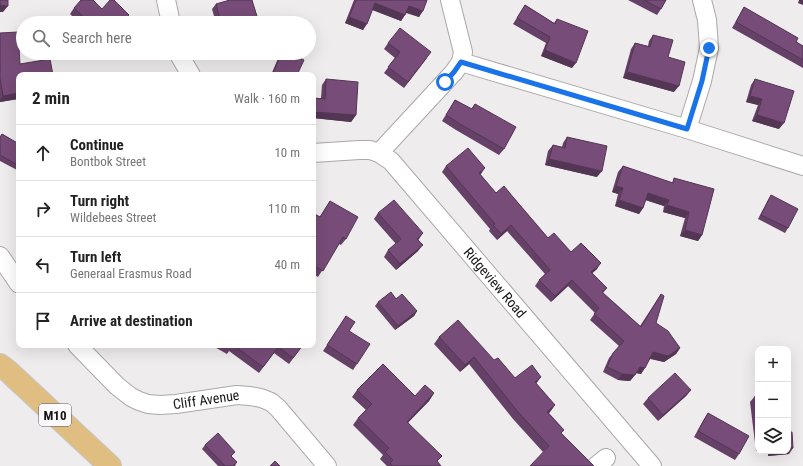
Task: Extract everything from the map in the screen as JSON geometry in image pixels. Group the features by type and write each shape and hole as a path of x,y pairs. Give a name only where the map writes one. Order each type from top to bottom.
{"main road":[{"name":"M10","path":"0,365 110,466"}],"street":[{"path":"166,0 169,16"},
{"path":"379,153 454,72 461,62 462,48 450,0"},
{"path":"687,129 702,81 709,48 707,20 702,0"},
{"path":"182,60 189,72"},
{"path":"461,62 687,129 803,166"},
{"name":"Ridgeview Road","path":"316,153 370,150 379,153 391,161 652,466"},
{"path":"0,256 16,280"},
{"name":"Cliff Avenue","path":"81,348 117,386 139,402 176,404 237,396 262,398 271,402 278,408 327,466"}],"building":[{"path":"0,0 8,0 8,6 0,5"},
{"path":"81,0 93,0 102,9 110,0 114,0 129,15 83,16 74,8"},
{"path":"230,0 252,0 257,16 219,16 216,4"},
{"path":"356,0 427,0 423,11 409,6 405,15 375,3 367,24 349,17"},
{"path":"644,0 666,0 661,9"},
{"path":"525,5 555,24 557,19 588,31 576,63 545,50 550,37 517,18"},
{"path":"744,7 798,38 796,42 803,46 803,60 736,22"},
{"path":"400,28 431,52 408,82 388,67 400,52 388,43"},
{"path":"16,32 16,60 20,60 20,64 50,60 52,72 16,72 16,94 3,96 0,78 0,33"},
{"path":"653,35 673,40 668,57 685,62 679,86 627,72 635,43 650,47"},
{"path":"279,60 304,60 298,72 273,72"},
{"path":"326,79 358,82 356,115 316,112 316,98 325,99"},
{"path":"755,79 794,91 784,123 757,115 762,99 750,96"},
{"path":"455,100 472,109 475,104 516,127 504,149 446,115"},
{"path":"2,134 16,142 16,164 0,155 0,137"},
{"path":"567,137 607,146 602,171 549,159 553,145 565,148"},
{"path":"468,148 485,168 479,173 496,193 504,186 548,238 554,233 571,252 581,243 601,263 591,272 607,288 602,292 641,327 661,294 664,296 656,323 668,331 680,348 668,356 653,352 645,368 640,367 635,375 622,374 607,367 613,353 624,341 594,314 599,308 572,280 555,296 539,280 550,270 511,225 501,234 493,225 495,224 446,166"},
{"path":"623,166 673,183 674,178 714,189 702,235 685,230 689,212 667,205 669,200 648,193 643,208 619,200 623,188 616,186"},
{"path":"771,195 798,209 788,228 761,215"},
{"path":"394,200 423,233 417,239 423,245 400,264 388,250 401,239 378,213"},
{"path":"330,201 358,217 346,239 343,237 323,271 316,267 316,215 320,217"},
{"path":"391,292 396,299 402,294 417,311 398,326 378,302"},
{"path":"346,316 355,322 349,331 370,344 357,364 327,345"},
{"path":"458,320 494,360 498,358 515,378 532,365 541,377 535,382 555,405 547,412 564,430 561,433 594,466 530,466 549,446 518,412 474,357 465,365 439,337"},
{"path":"237,348 277,348 263,367"},
{"path":"279,348 301,348 293,358"},
{"path":"383,364 415,396 425,385 434,393 407,422 442,456 437,461 441,466 392,466 390,463 393,460 385,452 389,448 358,418 372,404 357,390"},
{"path":"675,373 691,390 663,415 648,398"},
{"path":"708,413 749,436 739,454 698,431"},
{"path":"791,432 792,432 793,448 791,448"},
{"path":"218,433 235,452 231,456 237,462 233,466 225,466 205,445"},
{"path":"275,461 280,466 270,466"}],"route":[{"path":"445,82 461,62 687,129 702,81 709,48"}]}
